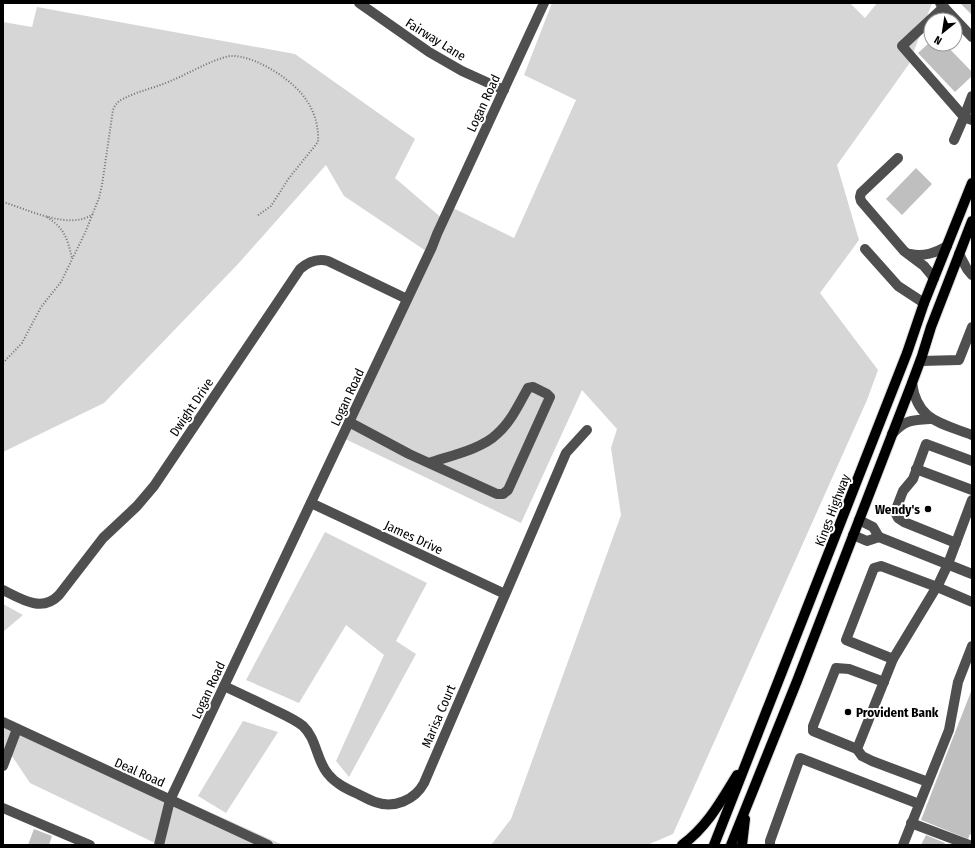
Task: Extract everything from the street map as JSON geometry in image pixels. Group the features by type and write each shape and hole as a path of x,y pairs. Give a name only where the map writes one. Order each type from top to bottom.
{"main road":[{"name":"Kings Highway","path":"714,845 972,183"},
{"path":"731,845 797,681 921,361 931,327 972,221"},
{"path":"682,845 699,831 713,815 753,748"},
{"path":"742,845 747,805"}],"street":[{"name":"Fairway Lane","path":"359,3 371,6 429,52 462,71 504,90"},
{"name":"Logan Road","path":"159,845 170,800 408,299 544,3"},
{"path":"968,119 902,46 942,5 971,33"},
{"path":"954,140 968,119 972,96"},
{"path":"898,158 861,193 861,201 904,250 924,266 934,278"},
{"path":"910,254 925,255 935,253 947,246"},
{"path":"865,249 898,286 924,303"},
{"path":"959,254 972,275"},
{"name":"Dwight Drive","path":"3,590 36,604 46,604 57,598 103,538 137,506 154,486 300,269 306,264 315,260 328,261 408,299"},
{"path":"921,361 959,360 972,327"},
{"path":"912,383 915,400 921,410 931,419 972,435"},
{"path":"349,422 429,463 497,494 503,494 508,490 550,397 533,387 528,388 509,420 497,434 484,444 429,463"},
{"path":"892,434 904,423 916,420 931,419"},
{"name":"Marisa Court","path":"224,686 288,717 304,727 312,739 321,764 327,774 341,786 376,803 385,804 402,802 415,795 424,783 566,453 587,430"},
{"path":"956,542 904,522 898,518 895,512 903,491 913,479 926,444 972,461"},
{"path":"916,469 972,490"},
{"path":"857,749 893,659 937,586 948,564 972,500"},
{"name":"James Drive","path":"311,503 505,594"},
{"path":"859,520 873,527 879,537 972,574"},
{"path":"853,535 867,541 879,537"},
{"path":"893,659 846,640 874,568 881,566 937,586 972,602"},
{"path":"903,845 949,730 958,682 972,646"},
{"path":"884,682 849,669 836,668 813,726 813,731 857,749 862,756 872,761 928,782"},
{"name":"Deal Road","path":"3,722 268,845"},
{"path":"3,766 17,729"},
{"path":"770,845 770,841 800,758 919,804"},
{"path":"3,808 70,841 90,845"},
{"path":"911,823 969,845"}],"path":[{"path":"3,363 22,343 41,307 62,282 94,213 102,185 113,110 115,105 121,100 130,95 163,84 208,63 229,56 242,57 257,61 284,79 301,93 313,112 317,125 318,142 290,178 271,206 256,216"},
{"path":"3,202 54,218 77,220 89,217 94,213"},
{"path":"44,216 60,227 68,241 72,259"}],"shaded area":[{"path":"552,3 850,3 865,18 877,3 932,3 929,12 923,12 923,27 909,64 837,165 859,240 820,293 878,370 867,400 673,834 647,845 491,845 511,819 621,515 611,448 617,429 582,390 521,523 341,437 429,253 344,196 326,165 238,264 104,403 3,452 3,22 32,27 37,7 295,54 415,139 395,178 444,220 451,207 514,238 576,100 524,75"},
{"path":"325,532 427,583 396,641 416,654 349,777 336,761 384,655 346,625 299,703 246,680"},
{"path":"3,604 23,615 3,632"},
{"path":"3,719 283,845 159,845 30,783 12,756 3,758"},
{"path":"243,721 278,732 226,813 198,796"}],"building":[{"path":"960,3 972,3 972,15"},
{"path":"923,48 923,52 953,52 972,72 972,76 955,92 918,53"},
{"path":"916,168 932,184 902,215 886,199"},
{"path":"972,689 972,835 970,834 968,839 921,820"},
{"path":"34,829 52,836 49,845 28,845"},
{"path":"926,835 945,843 944,845 921,845"}],"place":[{"name":"Wendy's","path":"928,509"},
{"name":"Provident Bank","path":"848,712"}]}
